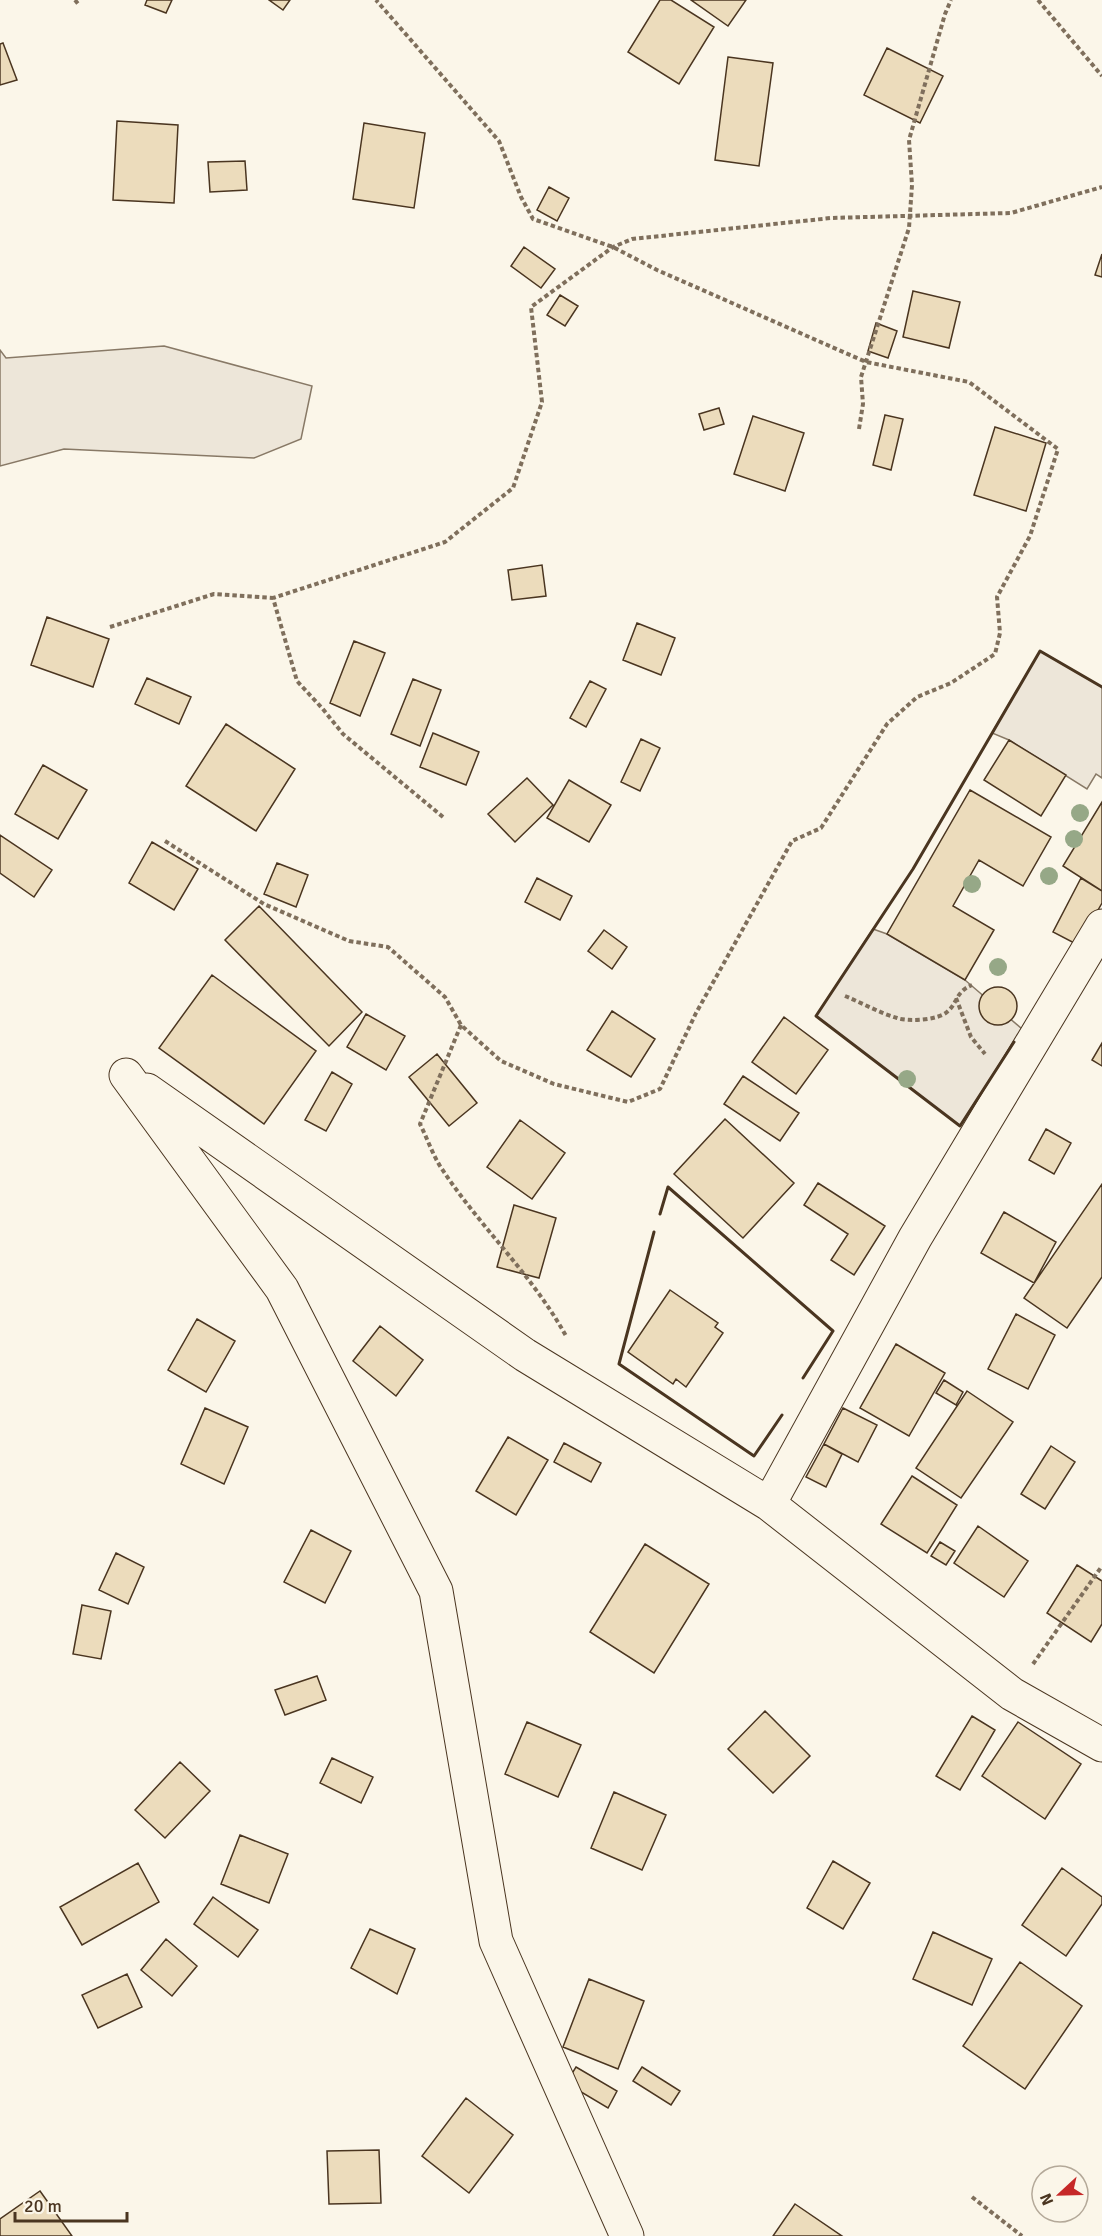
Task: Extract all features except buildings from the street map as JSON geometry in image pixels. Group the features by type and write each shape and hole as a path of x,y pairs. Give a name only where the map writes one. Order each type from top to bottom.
{"street":[{"path":"770,1504 915,1238 1102,926"},
{"path":"627,2236 496,1941 436,1592 282,1289 126,1075 525,1356 770,1504 1012,1694 1102,1745"}],"path":[{"path":"75,0 79,5"},
{"path":"165,841 264,904 349,941 388,947 445,997 461,1025 501,1061 554,1084 628,1102 660,1089 696,1013 792,841 821,828 887,724 917,697 951,683 994,654 1000,633 997,597 1030,536 1058,449 969,382 866,362 657,270 613,247 533,219 521,197 499,141 376,0"},
{"path":"859,429 863,404 861,377 906,239 910,216 912,185 909,140 951,0"},
{"path":"1038,0 1102,76"},
{"path":"110,627 214,594 273,598 445,542 513,488 542,402 531,306 613,247 632,239 831,218 1011,213 1102,187"},
{"path":"273,598 297,681 343,734 443,817"},
{"path":"845,996 899,1019 938,1018 950,1010 956,997 965,988 972,985"},
{"path":"956,997 971,1037 989,1059"},
{"path":"461,1025 420,1124 438,1164 481,1223 553,1312 568,1342"},
{"path":"1012,1694 1102,1566"},
{"path":"972,2197 1022,2236"}],"shaded area":[{"path":"164,346 312,386 301,439 254,458 64,449 0,466 0,350 6,358"},
{"path":"1040,651 1102,687 1102,778 1096,774 1087,789 1009,740 992,733"},
{"path":"873,929 887,934 965,980 1022,1029 960,1126 816,1016"}],"wall":[{"path":"1014,1042 960,1126 816,1016 913,869 1040,651 1102,687"},
{"path":"660,1214 668,1187 833,1331 803,1378"},
{"path":"654,1232 619,1364 754,1456 782,1415"}]}
